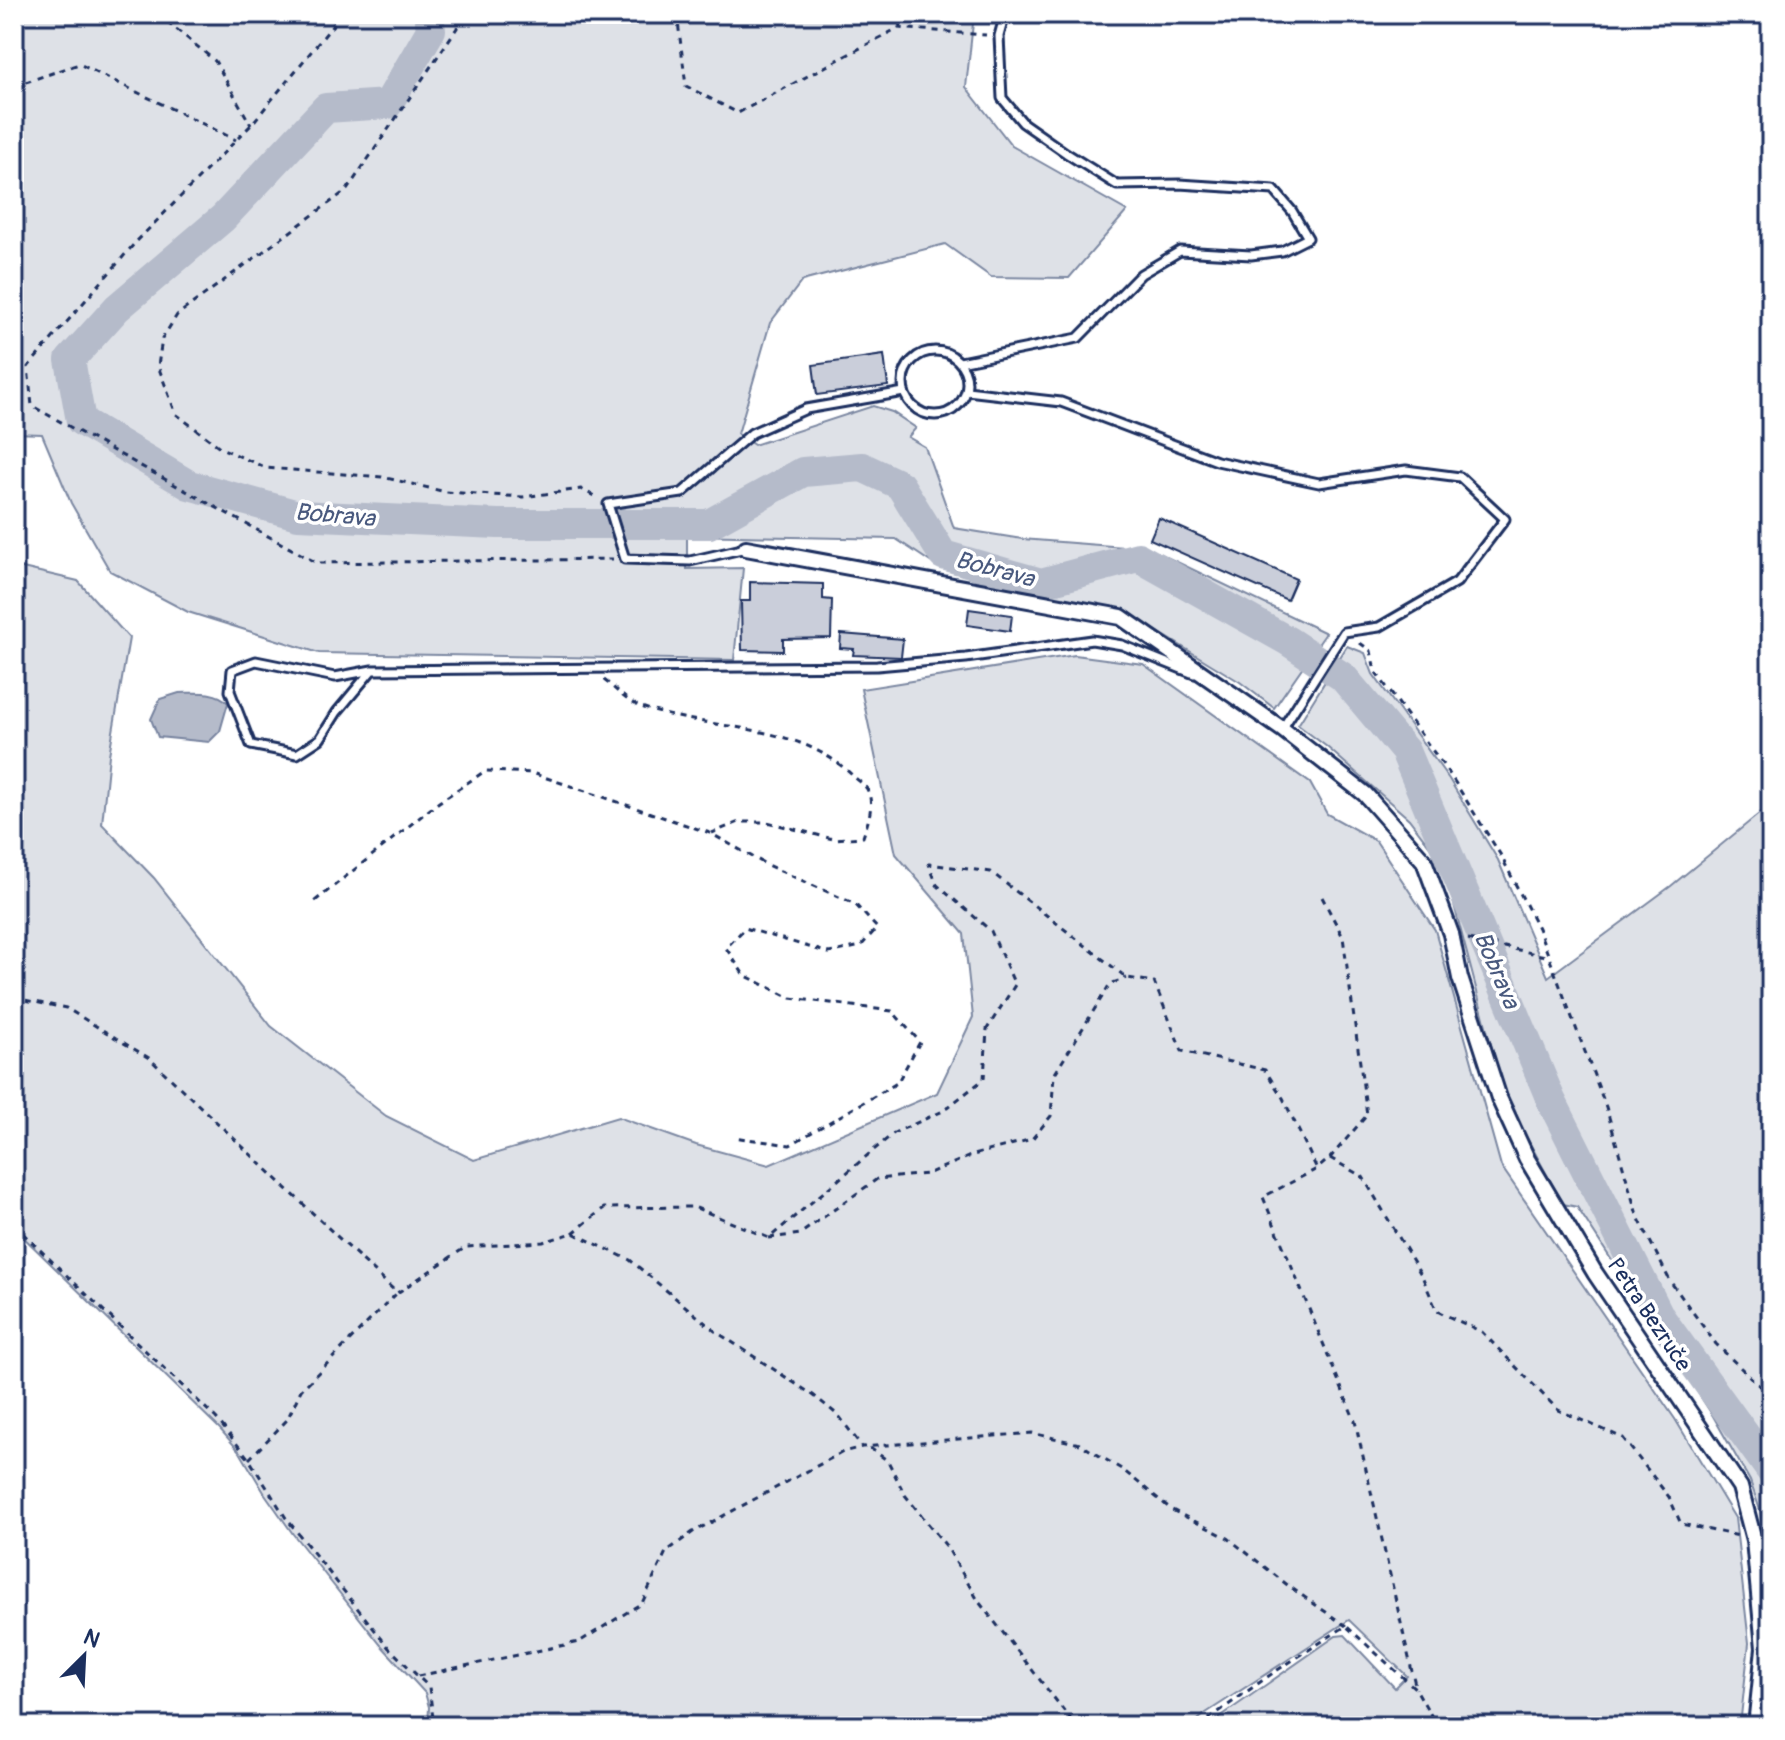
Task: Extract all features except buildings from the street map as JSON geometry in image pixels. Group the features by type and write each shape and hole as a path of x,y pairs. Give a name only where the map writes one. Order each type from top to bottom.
{"street":[{"name":"Petra Bezruče","path":"746,548 1121,617 1282,729 1365,794 1424,861 1451,934 1460,978 1499,1098 1527,1159 1595,1273 1740,1487 1754,1540 1764,1648 1756,1726"}],"lane":[{"path":"960,362 1078,338 1141,274 1180,251 1251,255 1282,251 1308,238 1292,211 1274,190 1179,184 1117,185 1023,123 1002,98 999,36 1005,14"},
{"path":"940,351 960,362 965,372 967,391 955,409 936,416 915,409 904,392 905,370 918,355 940,351"},
{"path":"967,391 1061,402 1217,461 1319,483 1406,470 1460,477 1505,519 1457,582 1379,627 1344,632 1282,729"},
{"path":"746,548 690,561 625,559 609,507 682,493 752,433 806,409 904,392"},
{"path":"372,670 337,712 320,739 297,754 251,745 230,691 232,670 256,661 335,677 372,670 877,666 966,658 1092,640 1122,645 1211,680"}],"path":[{"path":"158,14 215,61 251,125"},
{"path":"342,14 251,125 135,243 28,367 32,406 317,563 625,559"},
{"path":"459,14 457,28 347,190 177,315 162,339 158,366 176,414 221,448 266,468 382,477 446,492 523,497 581,489 609,507"},
{"path":"677,14 686,86 738,113 898,28 909,14"},
{"path":"898,28 999,36"},
{"path":"14,86 79,64 236,140"},
{"path":"1344,632 1371,651 1375,671 1451,776 1500,854 1550,957 1606,1107 1637,1215 1670,1281 1716,1344 1771,1397"},
{"path":"592,670 635,705 687,720 737,725 789,738 842,765 867,789 871,813 863,837 833,839 767,822 739,822 710,833"},
{"path":"315,901 439,802 485,771 532,773 710,833 767,865 855,904 877,928 861,946 829,953 745,928 726,948 744,975 791,998 892,1011 920,1042 897,1083 790,1145 733,1137"},
{"path":"769,1238 894,1133 943,1111 984,1079 987,1029 1015,985 991,931 937,885 929,864 991,872 1127,978"},
{"path":"1322,897 1343,937 1367,1115 1317,1169 1263,1197 1355,1421 1416,1689 1437,1726"},
{"path":"1451,934 1550,957"},
{"path":"249,1459 287,1420 301,1390 397,1293 466,1247 543,1242 573,1233 604,1208 694,1207 769,1238 800,1234 877,1179 927,1174 973,1155 1032,1139 1051,1116 1054,1075 1110,984 1127,978 1154,982 1182,1051 1265,1070 1283,1098 1317,1169"},
{"path":"14,998 66,1008 149,1058 397,1293"},
{"path":"1330,1158 1363,1177 1422,1276 1437,1311 1482,1332 1558,1410 1623,1438 1669,1497 1681,1524 1754,1540"},
{"path":"14,1225 216,1418 249,1459 286,1518 389,1648 429,1687 434,1726"},
{"path":"573,1233 630,1260 715,1331 813,1395 839,1416 862,1447"},
{"path":"418,1676 579,1642 642,1603 666,1552 693,1532 843,1452 862,1447 1032,1433 1080,1444 1123,1470 1172,1510 1228,1538 1346,1626 1416,1689"},
{"path":"870,1448 888,1461 905,1495 947,1547 979,1602 1076,1726"},
{"path":"1199,1726 1346,1626"}],"shaded area":[{"path":"14,14 974,14 966,87 1012,146 1127,211 1069,278 991,277 945,244 802,281 770,323 738,434 754,445 873,406 892,412 916,428 908,437 925,447 954,528 1022,539 1150,549 1326,633 1274,708 1240,682 1119,608 1024,594 938,567 896,539 687,535 687,569 743,568 734,660 319,653 188,612 110,571 71,503 42,434 14,433"},
{"path":"14,566 78,581 129,638 109,755 102,824 154,878 271,1026 386,1116 474,1160 618,1117 696,1145 769,1165 937,1093 973,1017 964,934 896,854 861,689 1075,655 1143,664 1310,783 1327,814 1376,841 1435,930 1501,1166 1675,1419 1735,1518 1749,1643 1740,1726 1207,1726 1336,1636 1345,1635 1395,1688 1407,1676 1349,1620 1206,1713 1191,1726 428,1726 429,1707 425,1693 380,1644 293,1534 240,1452 14,1228"},
{"path":"1347,646 1365,653 1373,674 1449,779 1498,860 1548,977 1671,886 1771,804 1771,1594 1760,1510 1750,1481 1713,1416 1577,1207 1563,1204 1505,1098 1452,897 1437,856 1409,819 1298,725"}],"water":[{"path":"179,693 212,694 228,703 220,731 209,742 158,737 151,719 160,699"}],"waterway":[{"name":"Bobrava","path":"429,14 431,30 388,104 326,108 223,218 117,308 70,360 81,421 189,485 298,515 498,524 709,524 803,472 862,467 900,485 943,555 1041,583 1138,557 1288,641 1343,677 1405,751 1551,1100 1660,1317 1771,1471"}]}
